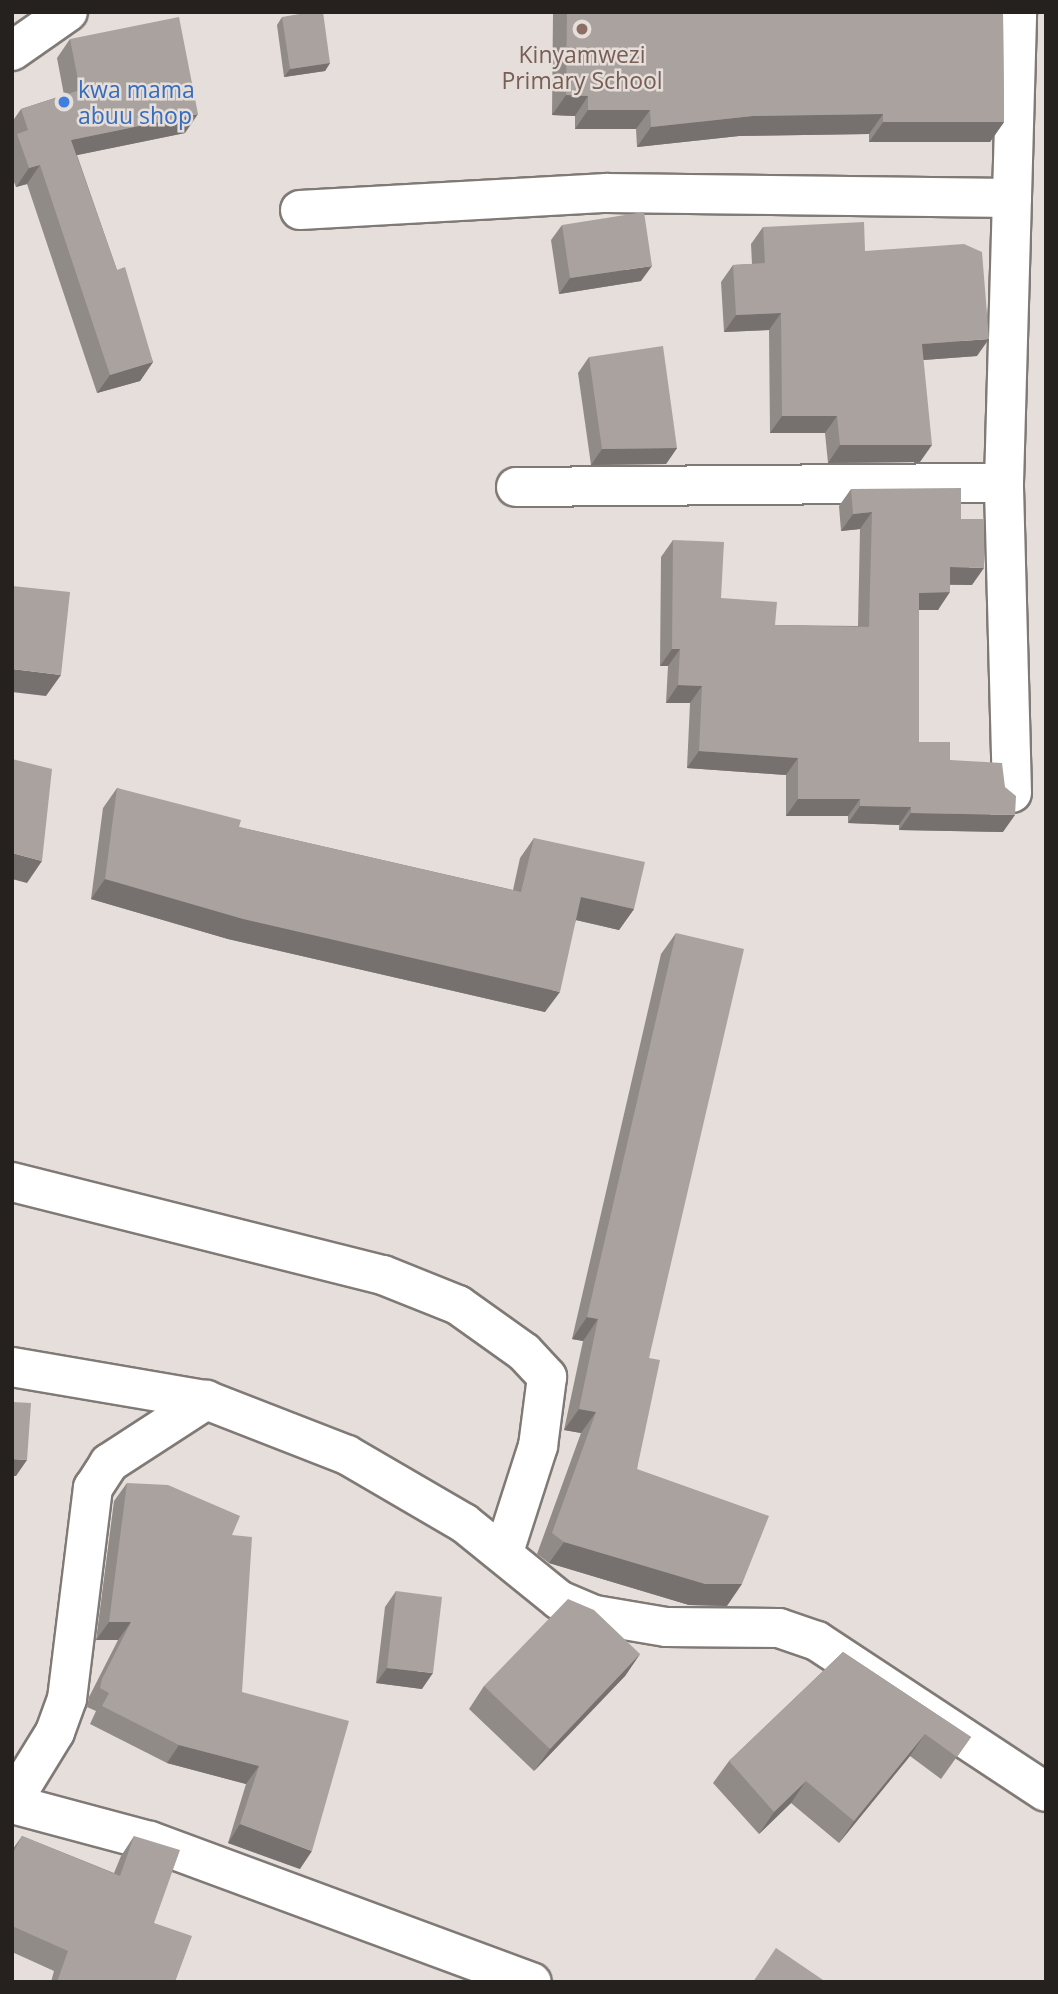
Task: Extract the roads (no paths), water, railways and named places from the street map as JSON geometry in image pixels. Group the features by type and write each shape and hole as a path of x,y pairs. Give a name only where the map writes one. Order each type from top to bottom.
{"street":[{"path":"12,51 68,12"},
{"path":"1012,793 1004,483 1017,12"},
{"path":"300,210 607,193 1012,198"},
{"path":"516,487 1004,483"},
{"path":"12,1182 383,1275 458,1305 504,1337 547,1377 538,1446 504,1552"},
{"path":"12,1367 206,1400 347,1455 504,1552 559,1601 595,1615 666,1627 779,1628 817,1642 1046,1792"},
{"path":"206,1400 109,1463 93,1488 67,1699 55,1732 12,1803 150,1841 532,1982"}],"place":[{"name":"Kinyamwezi Primary School","path":"582,29"},
{"name":"kwa mama abuu shop","path":"64,102"}]}
